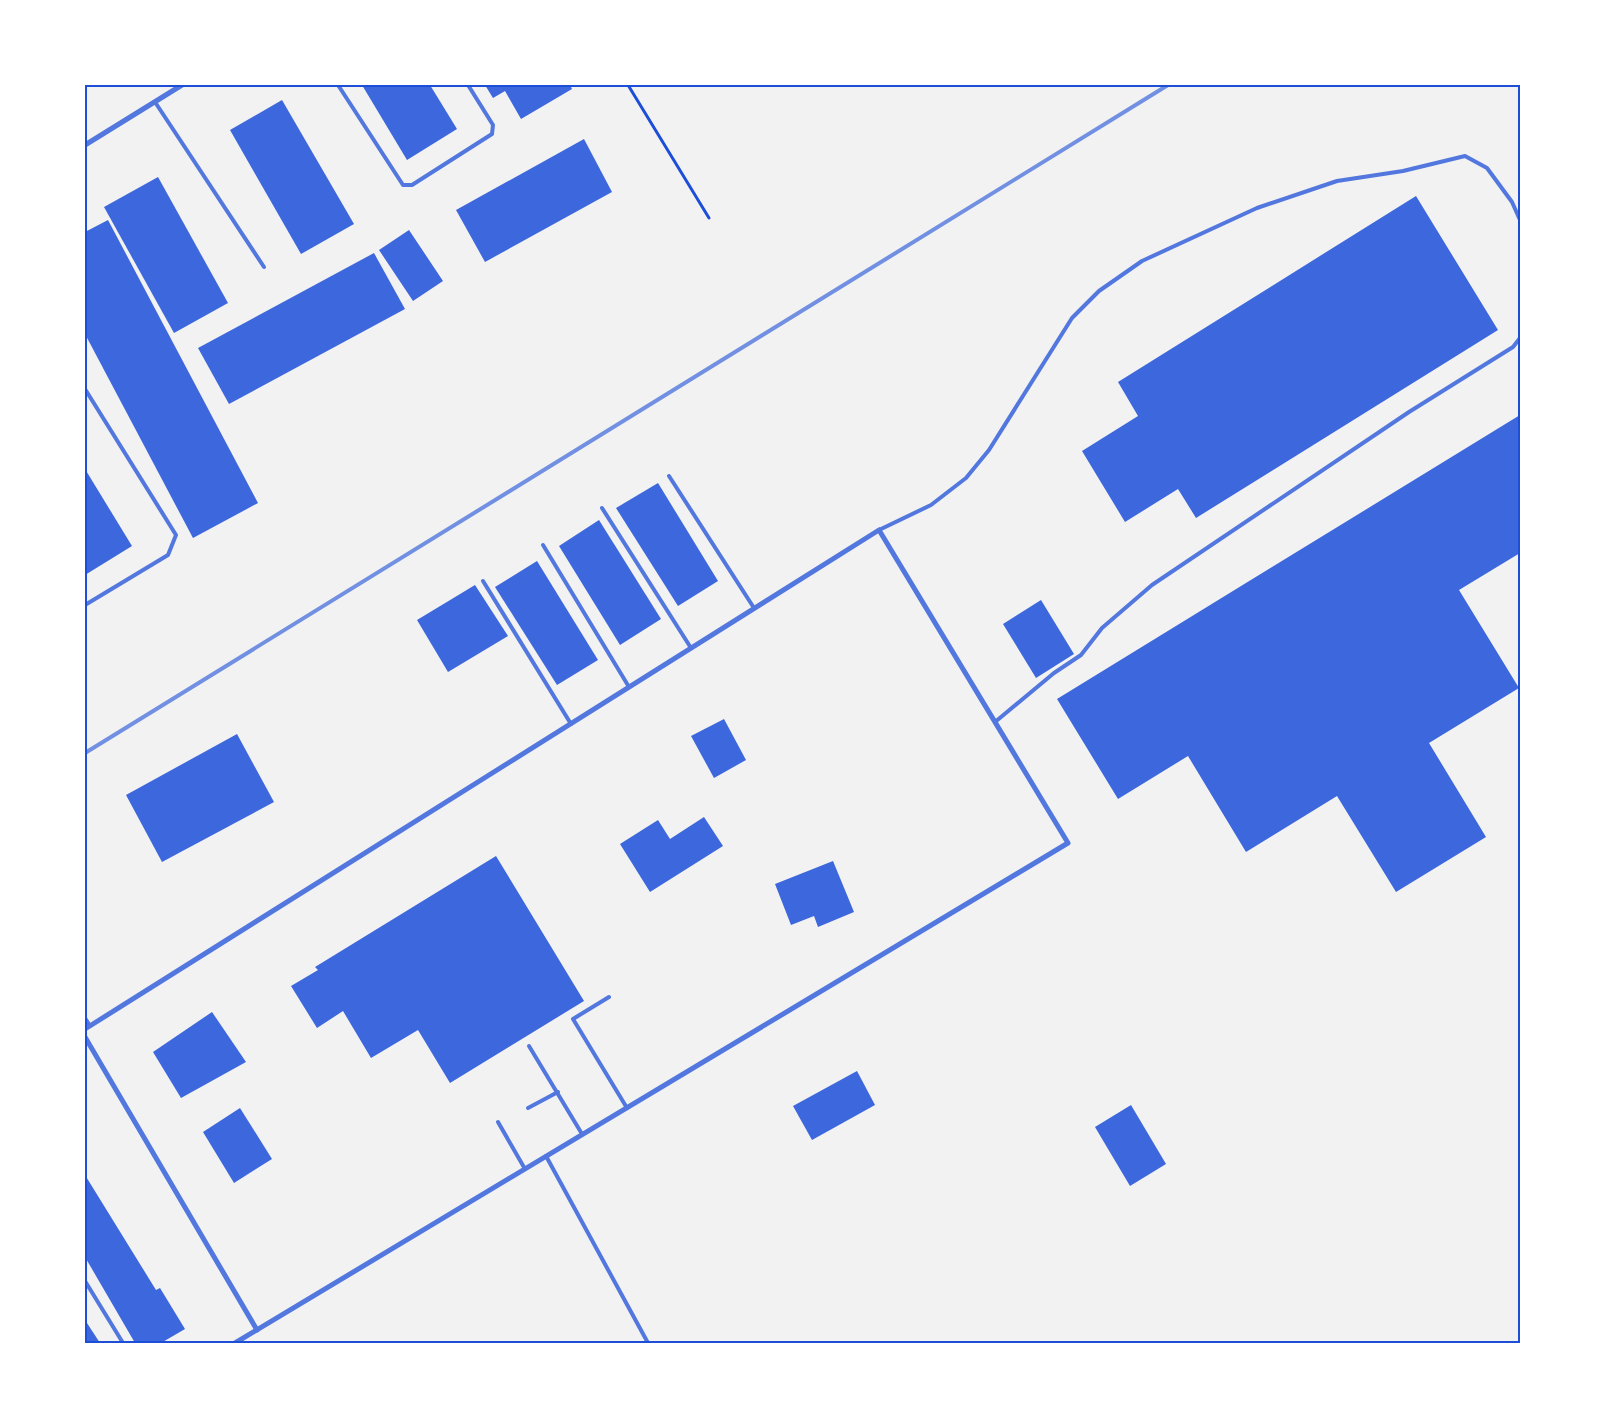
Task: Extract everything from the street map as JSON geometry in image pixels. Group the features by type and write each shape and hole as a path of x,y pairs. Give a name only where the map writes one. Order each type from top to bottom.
{"street":[{"path":"85,145 182,85"},
{"path":"87,1027 879,530 1068,843 236,1343"},
{"path":"85,1037 257,1330"}],"lane":[{"path":"338,85 403,185 412,185 492,134 493,125 468,85"},
{"path":"155,102 264,267"},
{"path":"879,530 931,505 966,478 990,450 1072,318 1099,291 1142,261 1257,208 1337,181 1402,171 1464,156 1487,168 1512,202 1520,220"},
{"path":"995,722 1054,673 1081,655 1102,628 1152,585 1409,412 1513,347 1520,338"},
{"path":"85,389 176,535 168,555 85,605"},
{"path":"669,476 754,608"},
{"path":"602,508 691,648"},
{"path":"543,545 629,687"},
{"path":"483,581 571,724"},
{"path":"609,997 573,1019 627,1108"},
{"path":"85,1018 87,1027"},
{"path":"529,1046 582,1134"},
{"path":"528,1108 558,1092"},
{"path":"498,1122 525,1169"},
{"path":"546,1156 648,1343"},
{"path":"85,1281 123,1343"}],"path":[{"path":"628,85 709,218"}],"building":[{"path":"362,85 430,85 457,129 407,160"},
{"path":"485,85 570,85 572,89 521,119 505,91 493,98"},
{"path":"282,100 354,224 301,254 230,130"},
{"path":"584,139 612,192 485,262 456,210"},
{"path":"158,177 228,303 174,333 104,207"},
{"path":"1416,196 1498,330 1196,518 1178,489 1125,522 1082,451 1138,416 1118,382"},
{"path":"108,220 258,503 193,538 85,334 85,232"},
{"path":"409,230 443,281 413,301 379,250"},
{"path":"374,253 405,309 229,404 198,348"},
{"path":"1520,415 1520,553 1459,590 1519,688 1429,743 1486,837 1396,892 1337,796 1246,852 1188,756 1118,799 1057,699"},
{"path":"85,469 132,546 85,575"},
{"path":"658,483 718,581 678,606 616,508"},
{"path":"599,520 661,619 620,645 559,546"},
{"path":"537,561 598,660 557,685 495,587"},
{"path":"475,585 508,636 448,672 417,620"},
{"path":"1041,600 1074,654 1036,678 1003,624"},
{"path":"724,719 746,760 714,778 691,736"},
{"path":"237,734 274,802 162,862 126,795"},
{"path":"704,817 723,846 650,892 620,844 658,820 670,839"},
{"path":"496,856 584,1001 450,1083 418,1030 371,1058 343,1011 317,1028 291,986 318,970 315,967"},
{"path":"833,861 854,912 818,927 814,916 791,925 775,884"},
{"path":"212,1012 246,1062 181,1098 153,1052"},
{"path":"857,1071 875,1105 812,1140 793,1106"},
{"path":"1131,1105 1166,1164 1130,1186 1095,1127"},
{"path":"240,1108 272,1159 234,1183 203,1132"},
{"path":"85,1175 156,1290 160,1288 185,1329 161,1343 135,1343 85,1257"},
{"path":"85,1320 100,1343 85,1343"}],"railway":[{"path":"85,753 1168,85"}]}
